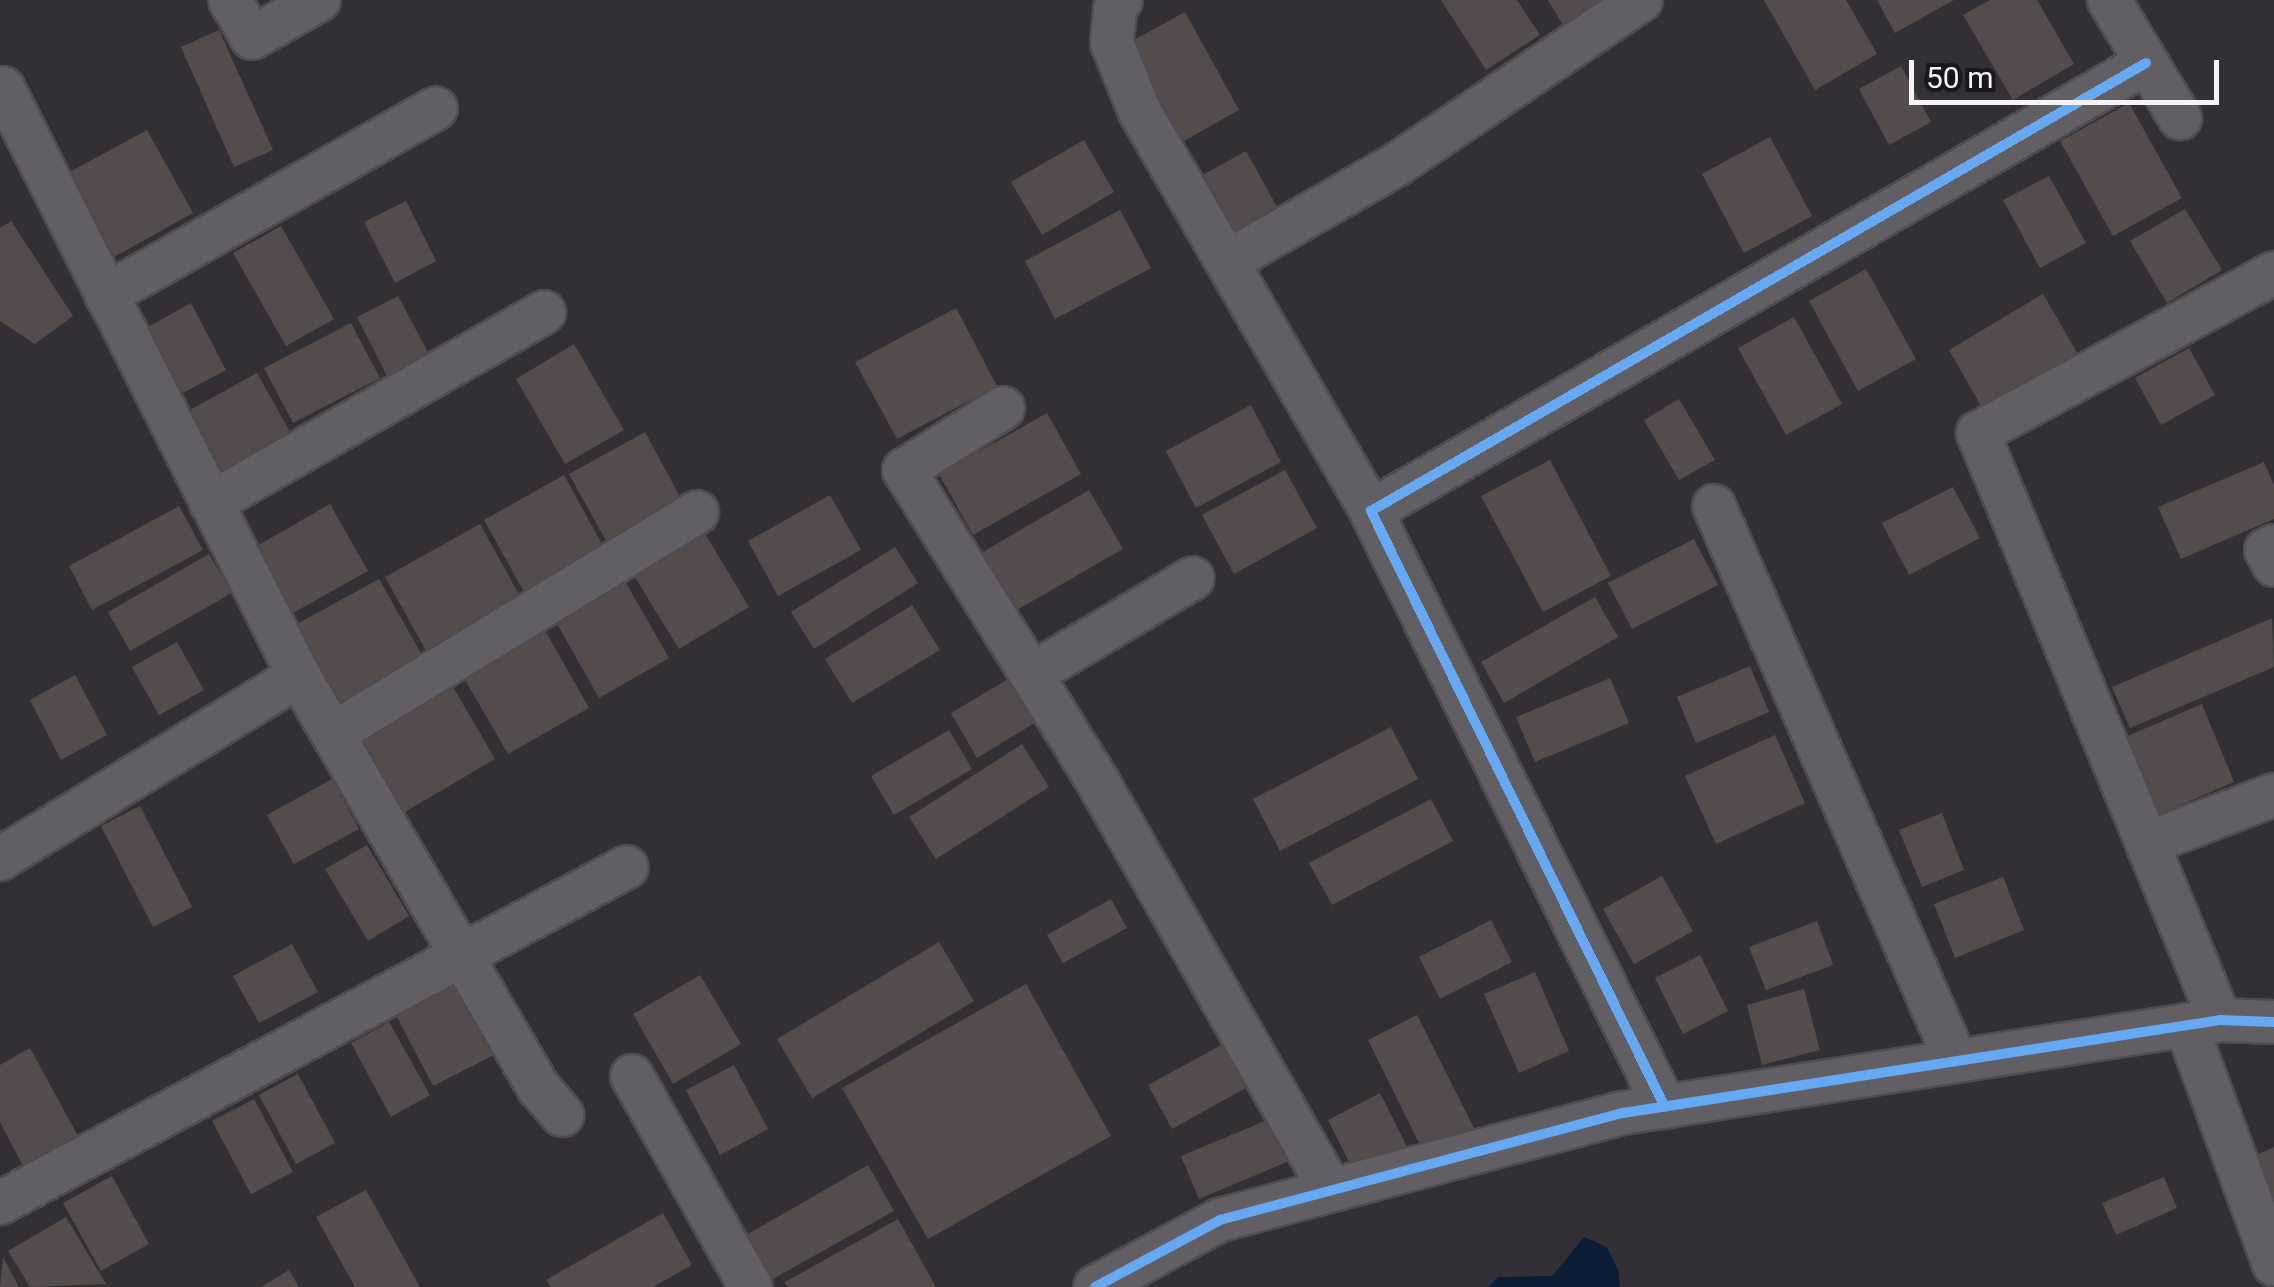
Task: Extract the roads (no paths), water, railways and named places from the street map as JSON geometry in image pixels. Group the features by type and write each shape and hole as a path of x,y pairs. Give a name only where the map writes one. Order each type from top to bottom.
{"street":[{"path":"230,0 252,38 320,0"},
{"path":"1121,0 1115,9 1112,43 1140,112 1370,510 1665,1107"},
{"path":"1227,262 1399,163 1640,0"},
{"path":"2109,0 2180,118"},
{"path":"1370,510 2146,63"},
{"path":"3,88 299,676 538,1087 562,1115"},
{"path":"106,295 436,108"},
{"path":"2274,273 1978,433 2148,843 2274,1264"},
{"path":"212,502 544,312"},
{"path":"1003,408 904,470 1032,674 1213,979 1331,1190"},
{"path":"1714,506 1956,1061"},
{"path":"334,733 697,512"},
{"path":"2274,546 2266,550 2274,565"},
{"path":"1032,674 1193,578"},
{"path":"0,859 299,676"},
{"path":"2148,843 2274,795"},
{"path":"0,1203 627,866"},
{"path":"1095,1287 1220,1220 1623,1113 2203,1023 2274,1022"},
{"path":"632,1076 750,1287"}],"water":[{"path":"1584,1237 1607,1247 1618,1270 1620,1287 1488,1287 1498,1277 1552,1276"}]}
